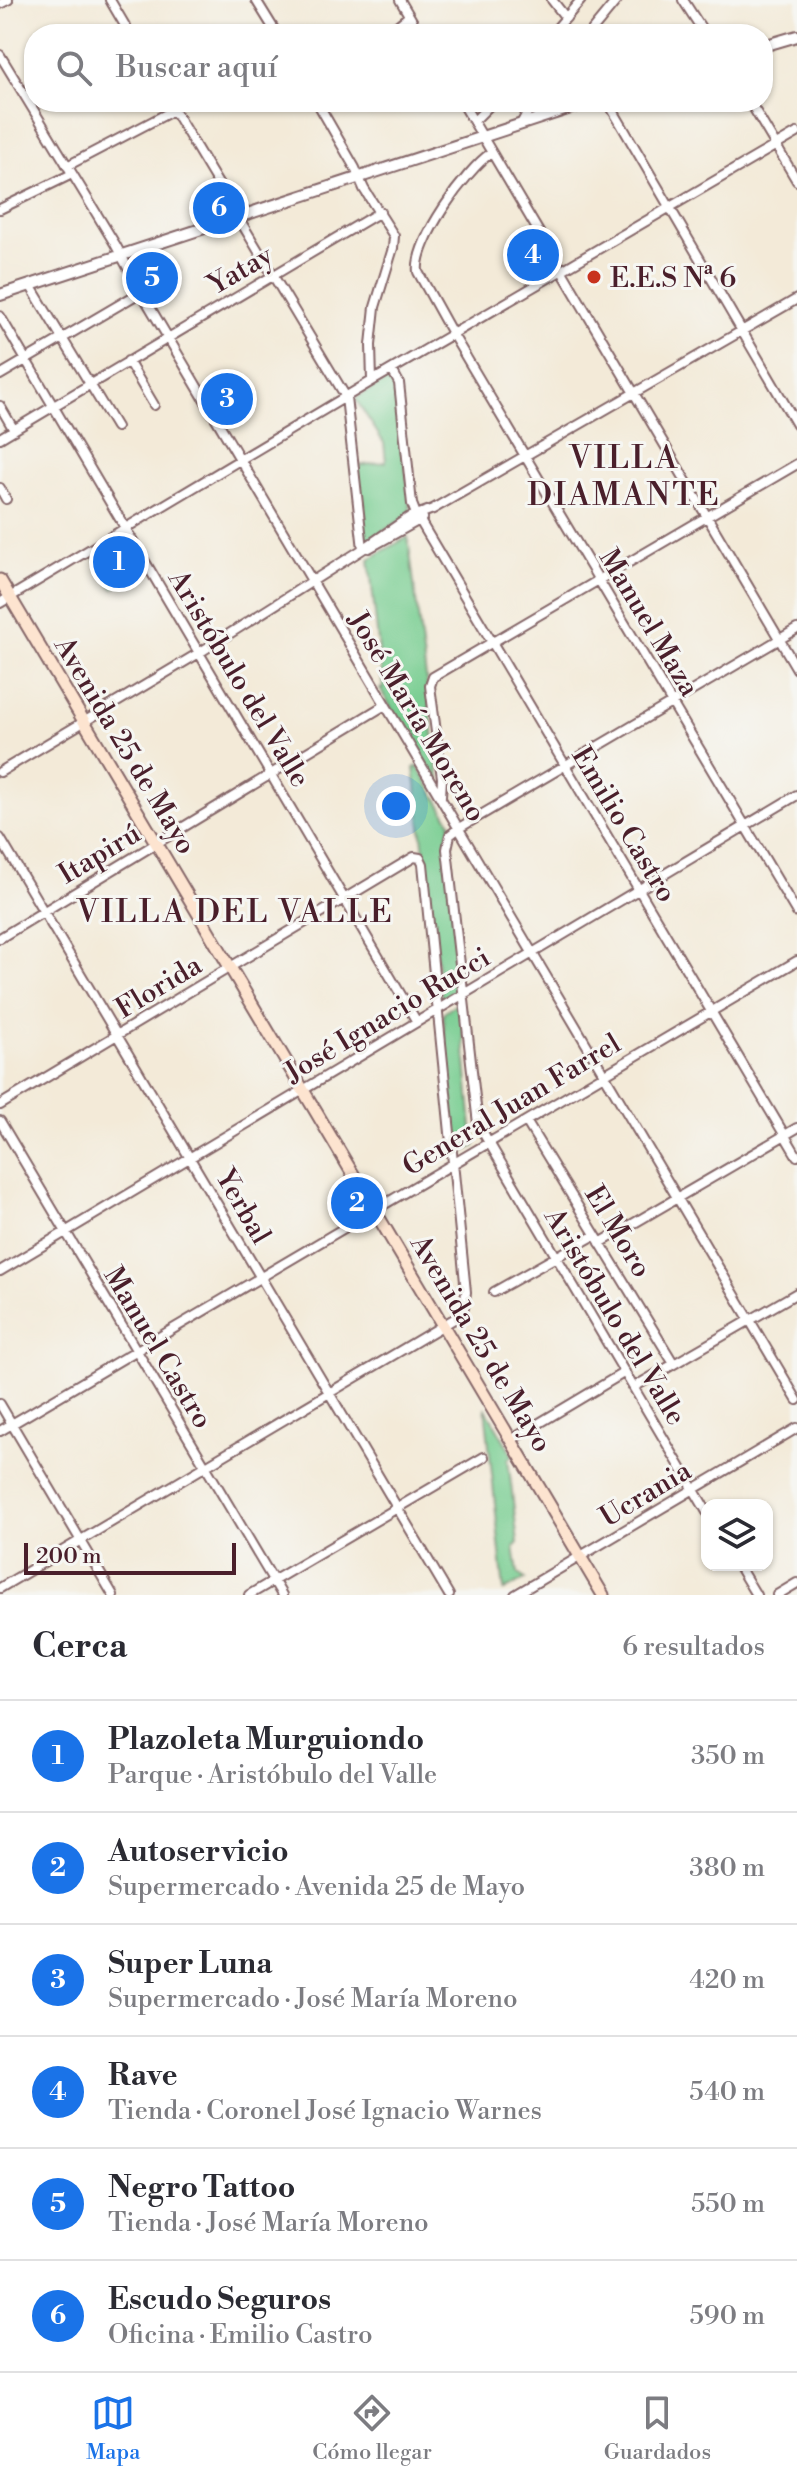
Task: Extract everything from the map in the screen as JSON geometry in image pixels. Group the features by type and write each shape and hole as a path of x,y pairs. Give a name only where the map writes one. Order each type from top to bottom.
{"main road":[{"name":"Avenida 25 de Mayo","path":"0,580 5,600 85,722 603,1595"}],"street":[{"path":"0,4 8,0"},
{"path":"110,0 124,24"},
{"path":"256,0 271,24"},
{"path":"400,0 414,24"},
{"path":"552,0 566,18"},
{"path":"561,24 581,0"},
{"path":"597,24 617,0"},
{"path":"683,0 699,24"},
{"path":"399,24 409,16"},
{"path":"773,43 797,36"},
{"name":"José María Moreno","path":"0,55 24,95"},
{"name":"José María Moreno","path":"34,112 797,1400"},
{"path":"0,209 162,112"},
{"path":"176,112 346,397 363,549"},
{"path":"323,112 394,236 375,307 372,381"},
{"path":"468,112 797,669"},
{"path":"474,121 483,112"},
{"path":"521,124 528,112"},
{"path":"0,295 558,112"},
{"path":"614,112 797,425"},
{"path":"756,112 797,181"},
{"path":"5,600 797,133"},
{"name":"Manuel Maza","path":"491,153 469,174 439,215 418,261 418,272 797,913"},
{"name":"Yatay","path":"0,438 380,212"},
{"path":"30,285 116,427"},
{"path":"0,375 141,292"},
{"path":"0,772 199,653 363,549 377,546 433,509 797,299"},
{"name":"Aristóbulo del Valle","path":"0,317 417,1022"},
{"path":"128,361 154,405"},
{"path":"392,370 399,383 412,504 418,518"},
{"path":"0,406 14,430"},
{"path":"441,797 442,778 430,686 433,677 797,464"},
{"path":"0,488 6,499"},
{"name":"Emilio Castro","path":"418,518 797,1156"},
{"path":"459,828 797,629"},
{"name":"Itapirú","path":"0,938 385,705"},
{"name":"José Ignacio Rucci","path":"0,1271 797,795"},
{"name":"Aristóbulo del Valle","path":"459,828 450,835 447,849 476,1116 487,1144 701,1502"},
{"name":"Yerbal","path":"0,838 449,1595"},
{"name":"Florida","path":"0,1105 414,857 420,858 423,864 437,1010"},
{"name":"General Juan Farrel","path":"0,1431 797,961"},
{"path":"0,1588 460,1314 466,1292 437,1010"},
{"name":"Manuel Castro","path":"0,1121 282,1595"},
{"name":"El Moro","path":"526,1121 674,1364"},
{"path":"494,1292 555,1257 598,1239 677,1198 797,1128"},
{"path":"634,1387 797,1293"},
{"path":"511,1440 625,1372"},
{"path":"0,1404 113,1595"},
{"name":"Ucrania","path":"515,1595 534,1590 580,1557 797,1428"},
{"path":"249,1595 484,1457"},
{"path":"742,1571 756,1595"},
{"path":"777,1595 797,1583"}],"green space":[{"path":"388,380 397,386 411,514 364,543 356,466 386,462 384,443 355,398"},
{"path":"124,536 144,571 113,589 93,554"},
{"path":"408,537 439,779 435,782 380,689 383,688 369,559"},
{"path":"418,766 451,823 447,837 459,988 442,1002 414,768"},
{"path":"458,1003 461,1006 472,1128 477,1140 475,1146 462,1153 456,1147 443,1016"},
{"path":"485,1407 513,1456 508,1459 518,1543 514,1547 518,1573 525,1579 504,1591"}],"place":[{"name":"Escudo Seguros","path":"219,208"},
{"name":"Rave","path":"533,255"},
{"name":"E.E.S Nª 6","path":"594,277"},
{"name":"Negro Tattoo","path":"152,278"},
{"name":"Super Luna","path":"227,399"},
{"name":"Plazoleta Murguiondo","path":"119,562"},
{"name":"Autoservicio","path":"357,1203"}],"district":[{"name":"VILLA DIAMANTE","path":"624,476"},
{"name":"VILLA DEL VALLE","path":"235,911"}]}
